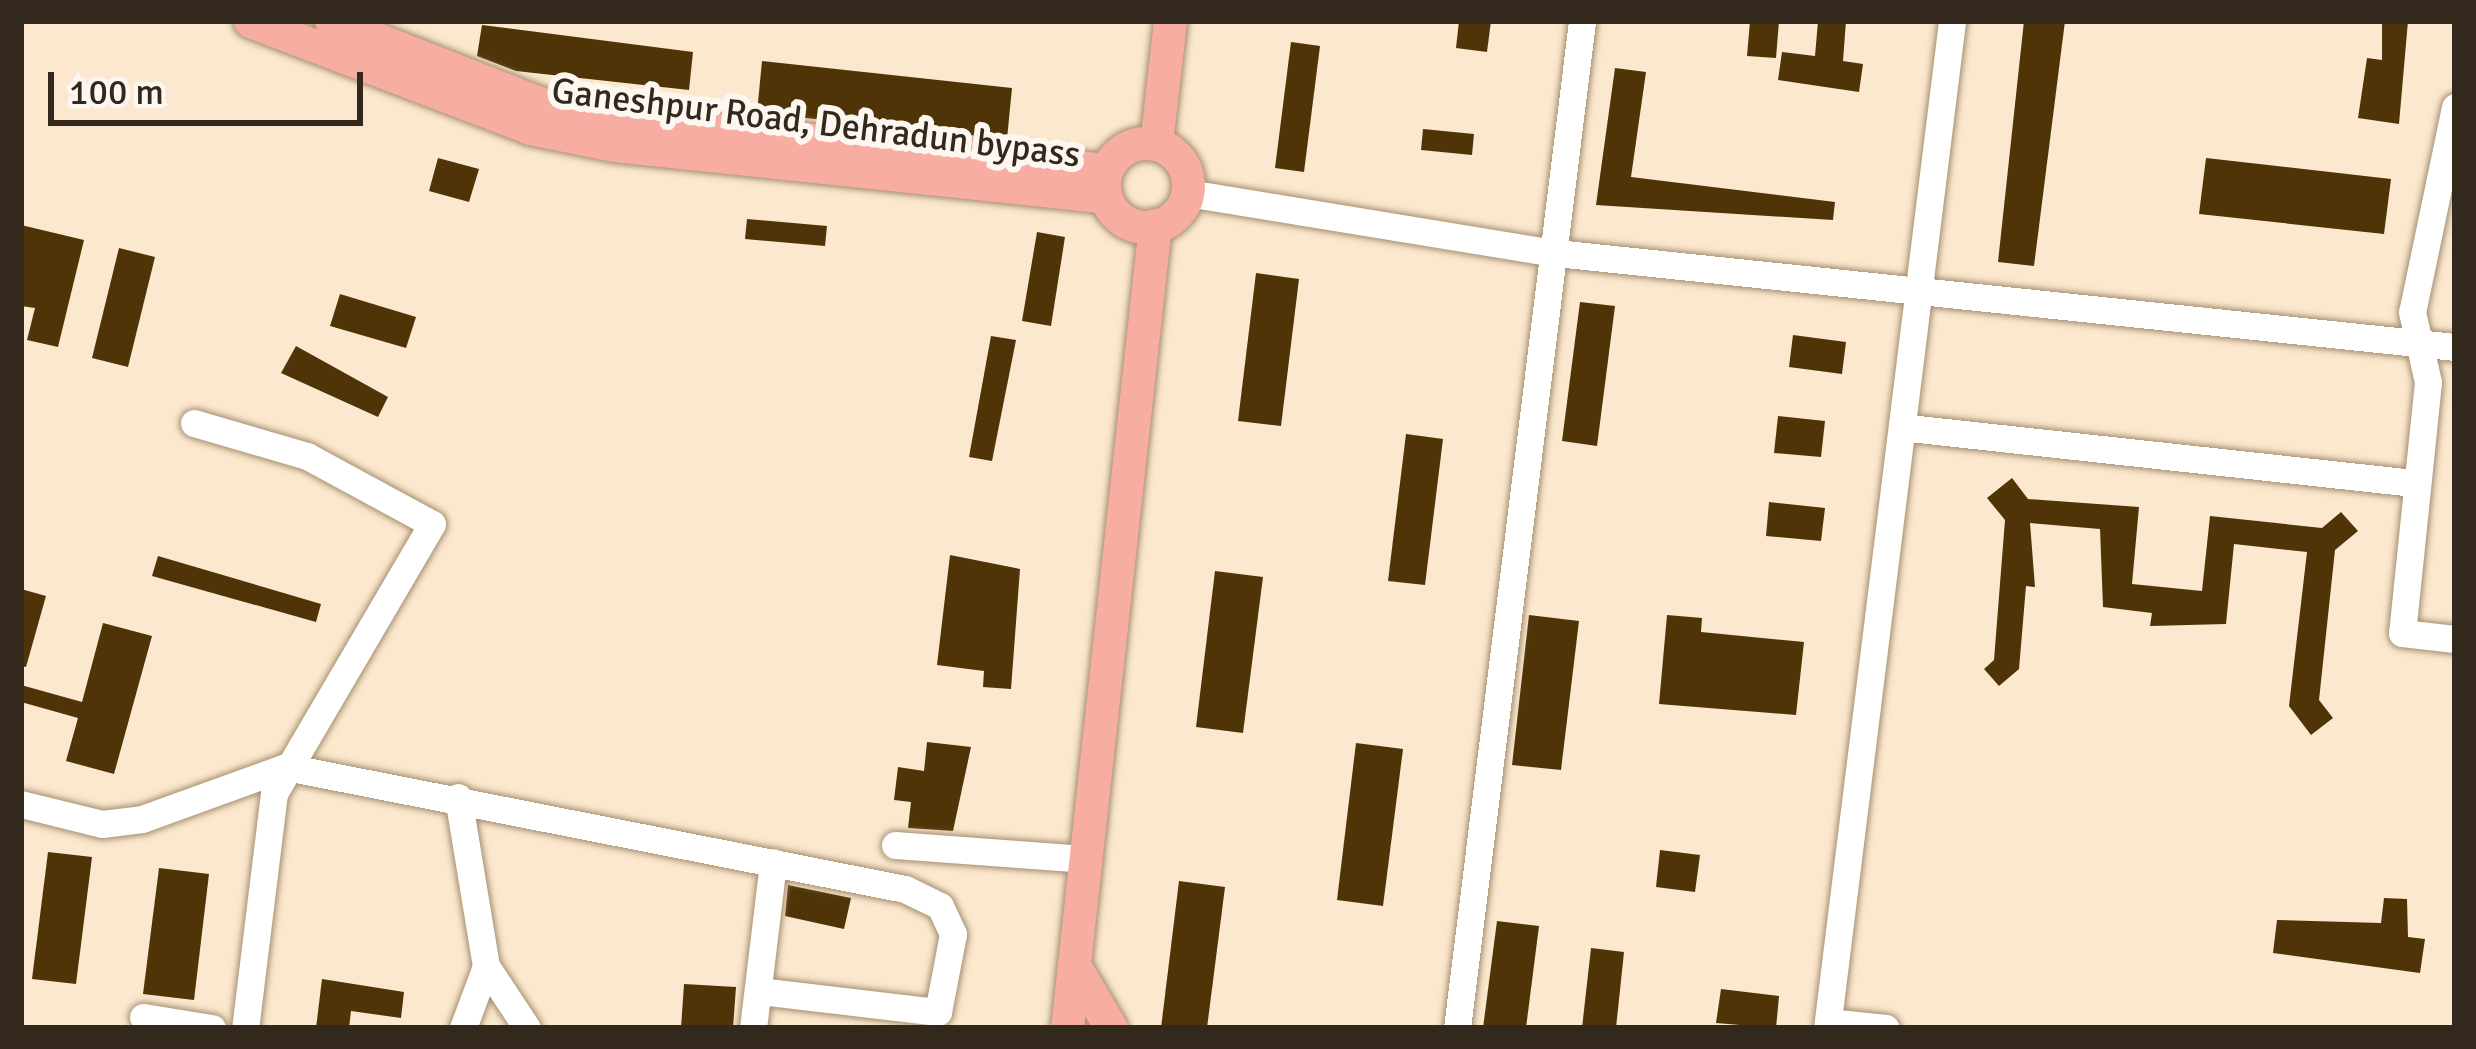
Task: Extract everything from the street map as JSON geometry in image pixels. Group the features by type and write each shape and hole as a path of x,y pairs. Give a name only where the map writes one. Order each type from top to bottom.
{"main road":[{"name":"Ganeshpur Road, Dehradun bypass","path":"250,21 530,128 614,146 1105,183"},
{"path":"332,21 570,115 1105,183"},
{"path":"1156,144 1170,21"},
{"path":"1067,1028 1155,225 1188,193 1184,166 1156,144 1123,148 1105,183 1120,219 1155,225"},
{"path":"1074,965 1111,1028"}],"street":[{"path":"1457,1028 1582,21"},
{"path":"1886,1028 1828,1025 1909,428 1952,21"},
{"path":"2455,107 2428,198 2412,312 2428,382 2402,633 2455,639"},
{"path":"1188,193 1556,254 2455,347"},
{"path":"194,423 307,456 432,524 286,767 245,1028"},
{"path":"1909,428 2414,483"},
{"path":"21,804 102,824 142,819 286,767 458,796 905,890 940,906 953,934 938,1012 760,991"},
{"path":"458,796 486,966 527,1028"},
{"path":"895,845 1087,859"},
{"path":"753,1028 772,862"},
{"path":"463,1028 486,966"},
{"path":"143,1017 212,1028"}],"building":[{"path":"1459,21 1491,21 1487,52 1456,48"},
{"path":"1750,21 1779,21 1776,58 1747,56"},
{"path":"1818,21 1846,21 1843,61 1863,64 1859,92 1778,80 1782,52 1815,56"},
{"path":"2024,21 2065,21 2034,266 1998,262"},
{"path":"2382,21 2408,21 2399,124 2358,118 2367,58 2382,60"},
{"path":"482,25 693,52 689,90 516,71 477,56"},
{"path":"1291,42 1320,46 1304,172 1275,168"},
{"path":"762,61 1012,88 1007,139 757,113"},
{"path":"1615,68 1646,72 1631,177 1835,202 1833,220 1596,205"},
{"path":"1423,129 1474,134 1472,155 1421,150"},
{"path":"438,158 479,169 469,202 429,191"},
{"path":"2206,158 2391,179 2384,234 2199,214"},
{"path":"747,219 827,226 825,246 745,239"},
{"path":"21,225 84,240 58,347 27,340 35,308 21,306"},
{"path":"1037,232 1065,237 1051,326 1022,321"},
{"path":"119,248 155,257 128,367 92,358"},
{"path":"1256,273 1299,279 1281,426 1238,421"},
{"path":"340,294 416,317 406,348 330,326"},
{"path":"1580,302 1615,306 1597,446 1562,441"},
{"path":"1793,335 1846,342 1842,374 1789,367"},
{"path":"991,336 1016,340 992,461 969,457"},
{"path":"296,346 388,397 378,417 281,373"},
{"path":"1778,416 1825,421 1821,457 1774,453"},
{"path":"1406,434 1443,439 1425,585 1388,581"},
{"path":"2012,478 2028,499 2139,507 2132,584 2202,591 2210,516 2322,528 2341,512 2358,531 2335,550 2319,700 2333,718 2311,735 2289,706 2307,552 2234,544 2226,624 2150,626 2152,613 2103,607 2100,529 2030,523 2035,587 2026,586 2019,669 1999,686 1984,669 1994,660 2005,520 1987,498"},
{"path":"1769,502 1825,508 1821,541 1766,536"},
{"path":"950,555 1020,569 1011,689 983,687 984,671 937,665"},
{"path":"158,556 321,604 316,622 152,576"},
{"path":"1215,571 1263,577 1243,733 1196,727"},
{"path":"21,589 46,596 26,667 21,666"},
{"path":"1529,615 1579,621 1561,770 1512,765"},
{"path":"1667,615 1702,618 1701,632 1804,642 1796,715 1659,704"},
{"path":"103,623 152,636 114,774 66,761 78,718 21,702 21,685 82,702"},
{"path":"927,742 971,747 953,831 908,828 911,802 894,800 898,767 924,771"},
{"path":"1356,743 1403,749 1383,906 1337,900"},
{"path":"1660,850 1700,855 1695,892 1656,887"},
{"path":"48,852 92,857 76,984 32,979"},
{"path":"159,868 209,874 194,1000 143,994"},
{"path":"1179,881 1225,887 1207,1028 1161,1028"},
{"path":"788,885 851,898 844,929 785,916"},
{"path":"2384,898 2407,899 2408,937 2425,939 2420,973 2273,953 2277,920 2381,923"},
{"path":"1497,921 1539,926 1526,1028 1483,1028"},
{"path":"1591,948 1624,952 1616,1028 1582,1028"},
{"path":"322,979 404,992 401,1018 351,1011 349,1028 316,1028"},
{"path":"684,984 736,987 733,1028 681,1028"},
{"path":"1721,989 1779,996 1776,1028 1716,1023"}]}
